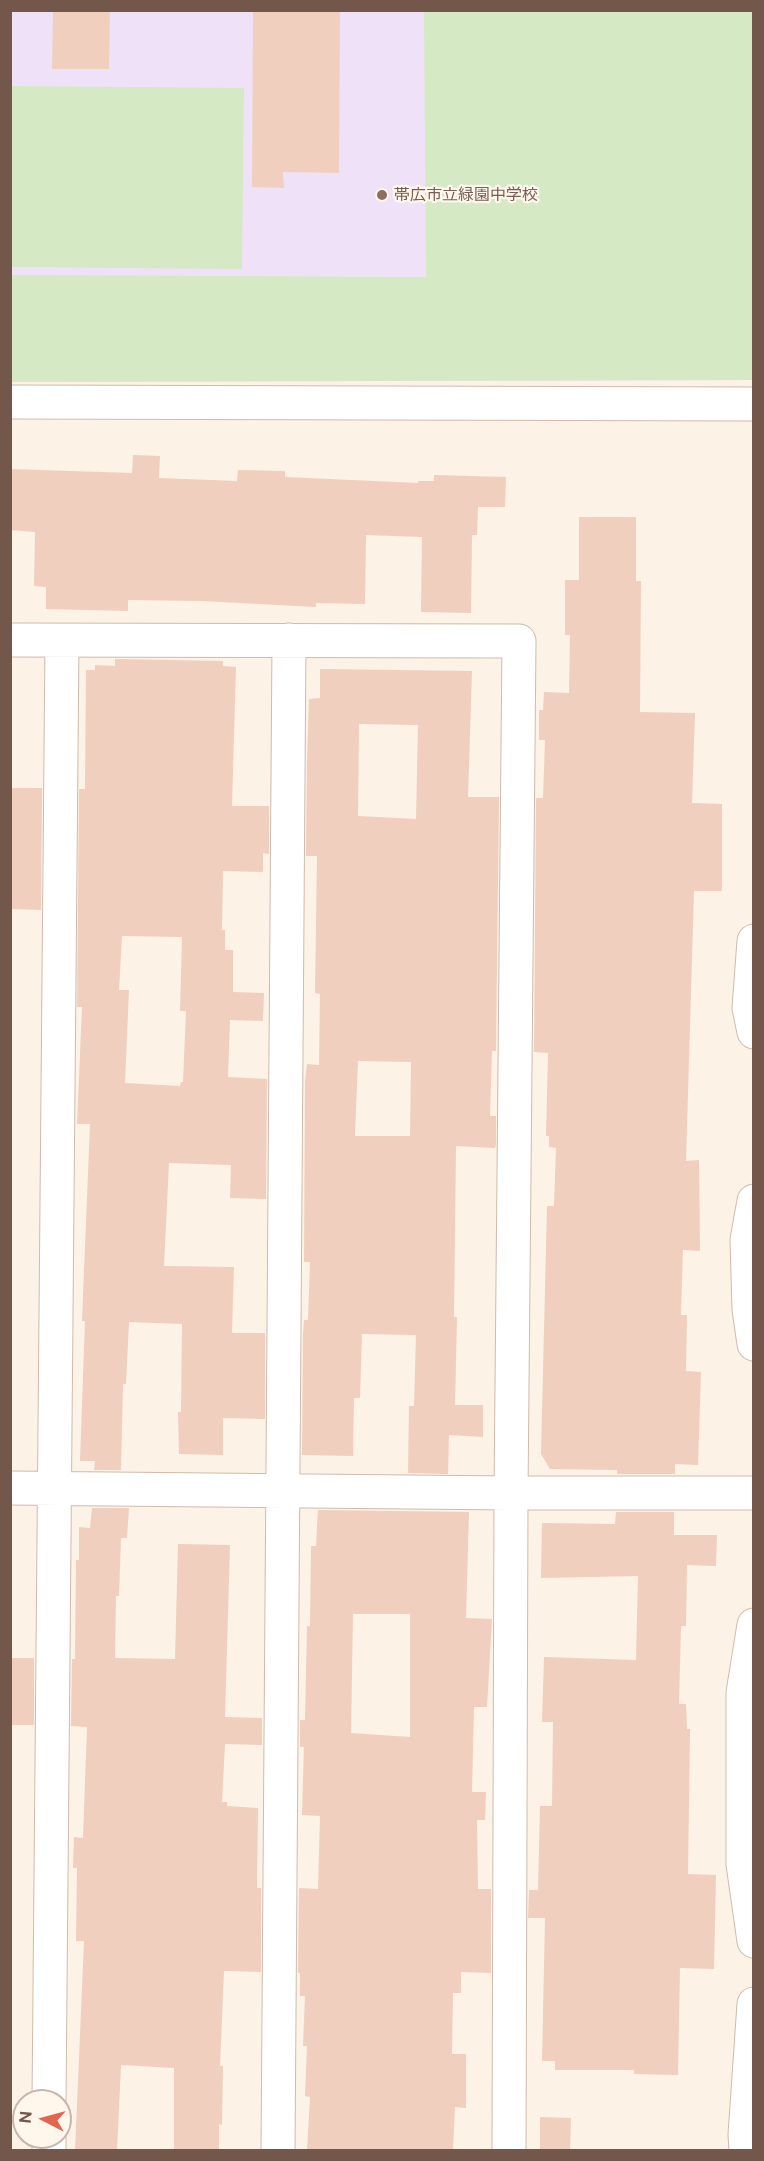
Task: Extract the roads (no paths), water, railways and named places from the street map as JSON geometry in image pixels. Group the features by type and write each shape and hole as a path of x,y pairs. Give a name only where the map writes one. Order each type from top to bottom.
{"street":[{"path":"10,402 753,404"},
{"path":"10,640 519,640 511,1493 509,2151"},
{"path":"278,2151 289,640"},
{"path":"49,2089 62,641"},
{"path":"753,941 749,1008 753,1032"},
{"path":"753,1201 747,1240 749,1309 753,1344"},
{"path":"10,1488 511,1493 753,1492"},
{"path":"753,1626 743,1693 743,1864 753,1941"},
{"path":"746,2151 753,2004"}],"place":[{"name":"帯広市立緑園中学校","path":"382,195"}]}
